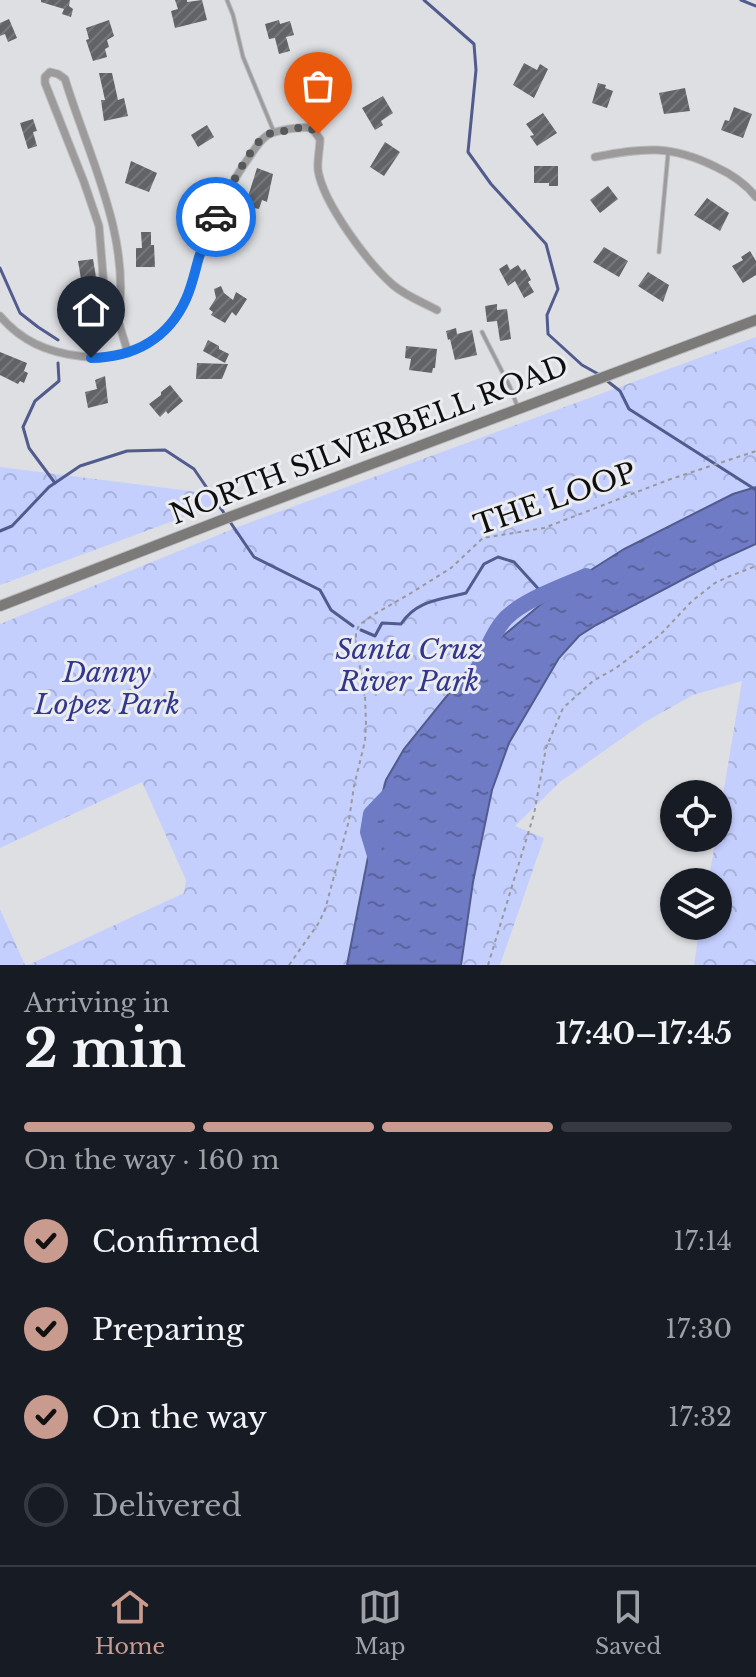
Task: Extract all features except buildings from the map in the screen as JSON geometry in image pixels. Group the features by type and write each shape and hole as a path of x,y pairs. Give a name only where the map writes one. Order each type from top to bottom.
{"main road":[{"name":"NORTH SILVERBELL ROAD","path":"0,606 756,320"}],"street":[{"path":"118,320 122,301 112,219 65,79 50,72 45,77 45,83 99,226 108,308 118,320 128,353"},
{"path":"0,316 21,337 48,351 112,358 151,342 180,311 225,196 256,147 265,136 274,132 306,127 318,134 318,172 326,196 350,233 395,287 437,310"},
{"path":"318,134 328,129"},
{"path":"595,157 632,150 680,151 727,172 756,197"}],"lane":[{"path":"227,0 243,57 274,132"},
{"path":"659,252 669,151"},
{"path":"482,332 519,409"}],"path":[{"name":"THE LOOP","path":"289,965 325,910 349,820 366,725 365,696 356,644 359,625 451,568 483,538 544,528 668,480 756,451"},
{"path":"488,965 534,814 546,748 563,708 593,681 660,635 692,601 715,583 756,566"}],"green space":[{"name":"Santa Cruz River Park","path":"756,337 756,965 694,965 698,940 732,940 732,868 711,868 713,852 732,852 732,780 725,780 742,681 693,695 645,722 560,782 515,826 544,838 500,965 28,965 184,893 186,880 142,782 0,848 0,624 240,526"},
{"path":"0,467 238,497 0,585"},
{"path":"0,909 25,965 0,965"}],"water":[{"path":"756,487 756,544 596,625 579,636 559,658 509,743 492,790 473,882 461,965 347,965 386,780 404,749 479,656 553,594 624,549 733,494"}],"waterway":[{"path":"424,0 474,44 476,70 468,152 491,184 546,244 558,289 547,315 548,334 582,365 600,375"},
{"path":"741,0 756,6"},
{"path":"0,268 20,313 58,340"},
{"path":"55,483 29,448 23,427 35,401 59,381 58,363"},
{"path":"606,380 620,391 629,409 756,490"},
{"path":"0,531 12,526 49,487 80,466 127,451 165,450 194,469 254,557 320,590 331,610 353,626"},
{"path":"361,630 375,636 382,623 401,624 422,605 466,593 484,564 498,557 514,562 544,595"},
{"path":"478,669 501,624 514,611 533,599 586,576"},
{"path":"377,862 368,832 371,814 392,792"}],"way so far":[{"path":"216,217 246,161 265,136 306,127 318,134"}],"route":[{"path":"91,358 112,358 128,353 151,342 169,325 187,296 216,217"}],"park label":[{"name":"Danny Lopez Park","path":"107,688"}]}
